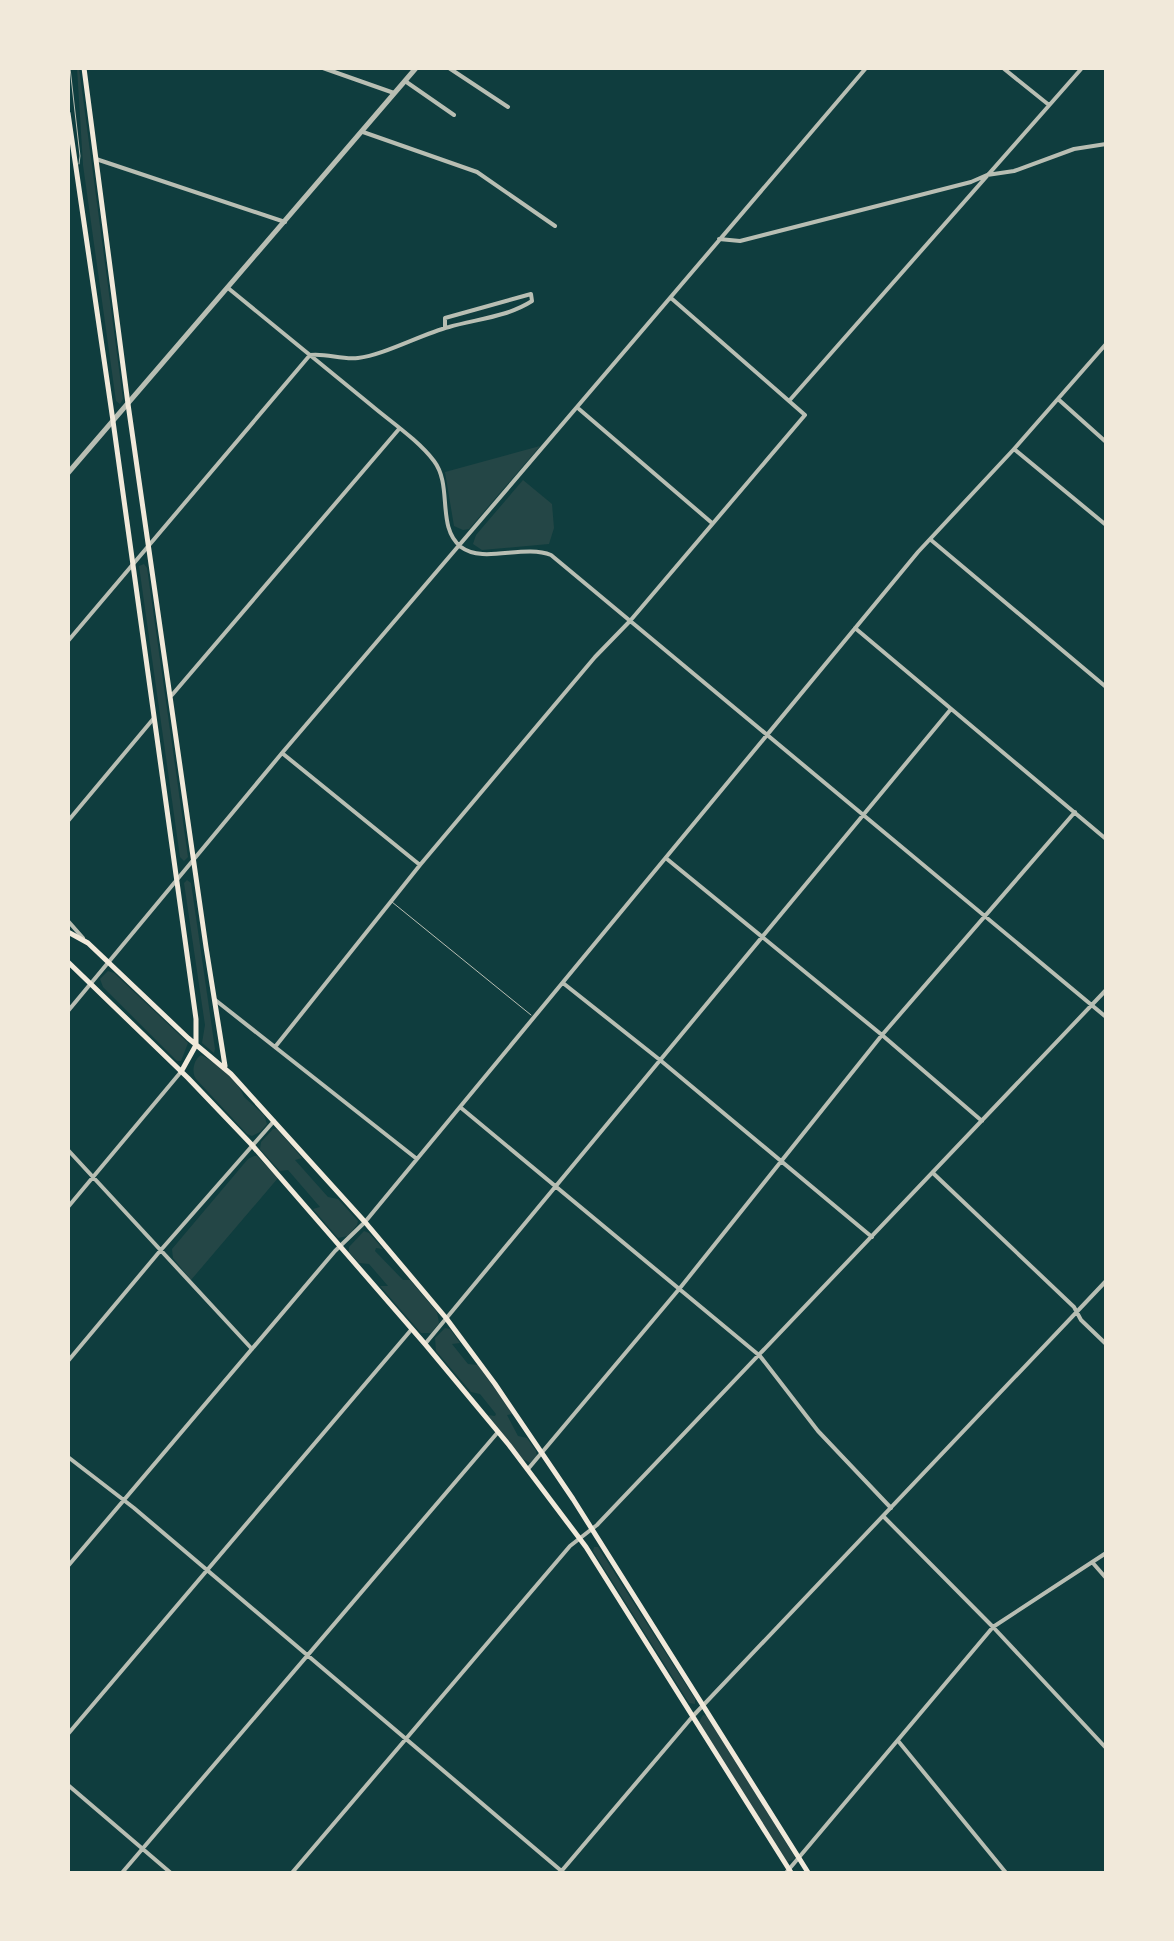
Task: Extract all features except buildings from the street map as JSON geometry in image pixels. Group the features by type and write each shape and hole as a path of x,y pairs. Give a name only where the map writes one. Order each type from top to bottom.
{"main road":[{"path":"84,68 128,404 226,1069"},
{"path":"68,114 196,1019 196,1045 181,1072"},
{"path":"68,932 86,942 226,1069 446,1318 592,1529 808,1874"},
{"path":"68,962 252,1145 498,1432 579,1538 788,1872"}],"street":[{"path":"323,68 394,93"},
{"path":"68,473 416,68"},
{"path":"449,68 508,106"},
{"path":"68,1011 282,753 866,68"},
{"path":"1003,68 1049,105"},
{"path":"789,401 1082,68"},
{"path":"405,81 454,115"},
{"path":"362,132 477,172 554,226"},
{"path":"719,239 740,241 1014,171 1074,149 1106,144"},
{"path":"96,160 285,222"},
{"path":"228,288 426,453 438,467 445,487 448,530 460,546 476,554 546,552 1106,1017"},
{"path":"68,641 310,355 360,358 445,328 525,306 532,301 531,294 445,318 445,328"},
{"path":"275,1047 420,865 805,415 670,298"},
{"path":"68,1566 418,1159 918,552 1106,344"},
{"path":"1058,399 1106,442"},
{"path":"578,408 712,523"},
{"path":"170,698 399,429"},
{"path":"1014,449 1106,525"},
{"path":"931,540 1106,687"},
{"path":"855,628 1106,839"},
{"path":"425,1344 951,709"},
{"path":"68,821 154,718"},
{"path":"282,753 420,865"},
{"path":"528,1470 882,1036 1075,812"},
{"path":"665,858 982,1121"},
{"path":"68,921 86,942"},
{"path":"562,983 872,1237"},
{"path":"291,1874 570,1546 592,1529 760,1356 1106,990"},
{"path":"214,999 418,1159"},
{"path":"68,1207 181,1072"},
{"path":"460,1107 760,1356 818,1431 890,1508"},
{"path":"68,1361 274,1122"},
{"path":"68,1150 252,1350"},
{"path":"934,1174 1074,1307 1106,1344"},
{"path":"68,1458 124,1499 562,1872 693,1716 1106,1281"},
{"path":"68,1734 412,1329"},
{"path":"122,1874 498,1432"},
{"path":"883,1516 1106,1748"},
{"path":"788,1872 993,1627 1106,1553"},
{"path":"1092,1562 1106,1578"},
{"path":"898,1741 1007,1874"},
{"path":"68,1785 172,1874"}],"lane":[{"path":"70,68 80,156 77,172"},
{"path":"391,900 533,1017"}],"shaded area":[{"path":"77,68 123,399 120,404 116,401 83,165"},
{"path":"540,446 469,529 454,526 445,472"},
{"path":"523,480 552,504 554,528 549,544 482,550 473,544 476,535"},
{"path":"144,564 188,857 184,861 180,857 139,566"},
{"path":"184,883 191,883 214,1053 202,1043 205,1025"},
{"path":"108,971 188,1043 181,1061 103,987 100,979"},
{"path":"201,1055 226,1073 264,1115 267,1124 260,1132 247,1134 196,1079 194,1066"},
{"path":"273,1129 302,1158 295,1160 328,1197 338,1199 358,1221 348,1236 338,1238 313,1209 320,1207 288,1170 280,1171 260,1149"},
{"path":"254,1156 278,1178 191,1280 173,1258 172,1249"},
{"path":"364,1231 383,1249 375,1251 403,1280 410,1280 437,1312 439,1323 431,1333 421,1333 380,1286 388,1286 369,1264 359,1263 349,1252"},
{"path":"445,1328 460,1343 452,1344 468,1364 478,1365 513,1414 507,1415 518,1436 527,1438 536,1451 537,1457 530,1463 521,1458 488,1415 496,1414 480,1394 471,1392 436,1351 435,1338"},
{"path":"594,1547 598,1547 695,1704 689,1703"},
{"path":"703,1715 708,1716 795,1857 793,1860 787,1862 699,1722"}]}
